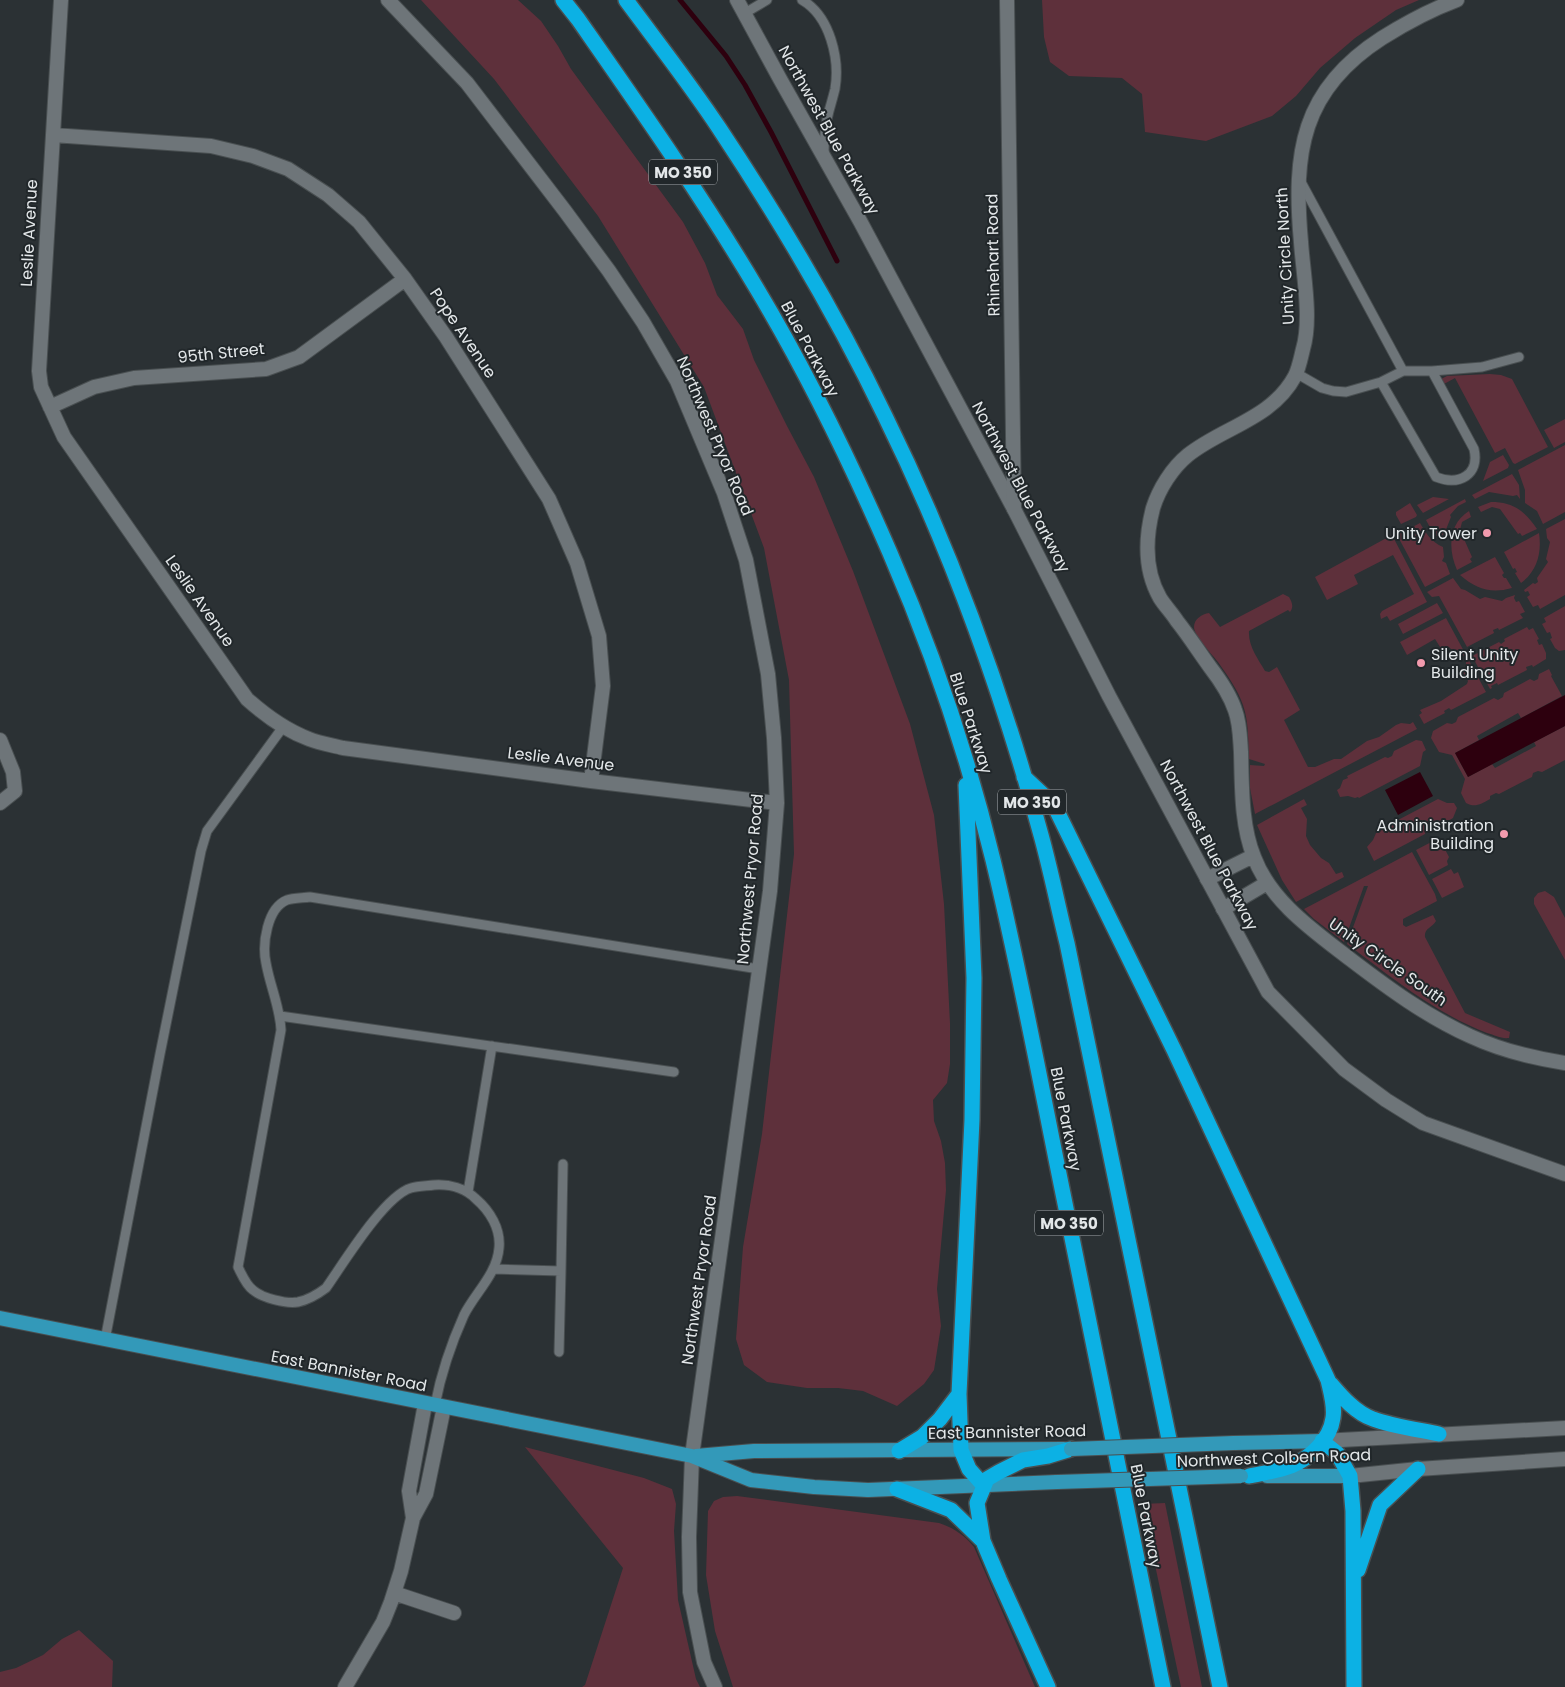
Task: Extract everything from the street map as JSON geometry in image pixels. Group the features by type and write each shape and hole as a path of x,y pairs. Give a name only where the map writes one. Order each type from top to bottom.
{"highway":[{"name":"Blue Parkway","path":"563,0 704,202 793,351 847,457 892,557 935,669 965,761 992,857 1020,980 1163,1687"},
{"name":"MO 350","path":"626,0 718,126 775,217 826,304 885,415 937,530 976,630 1024,777 1041,836 1067,943 1220,1687"},
{"path":"965,761 974,978 972,1120 959,1394 961,1450 968,1468 984,1486"},
{"path":"1024,777 1054,805 1174,1050 1328,1380 1333,1400 1333,1419 1330,1430 1322,1441 1307,1458 1289,1466 1245,1476"},
{"path":"1328,1380 1352,1406 1373,1420 1439,1434"},
{"path":"899,1451 922,1437 940,1419 959,1394"},
{"path":"1322,1441 1337,1453 1350,1476 1354,1511 1354,1687"},
{"path":"1048,1687 999,1579 984,1541 977,1503 987,1479 1023,1460 1048,1456 1071,1448"},
{"path":"1355,1578 1380,1505 1418,1468"},
{"path":"897,1489 951,1510 984,1541"}],"main road":[{"name":"East Bannister Road","path":"0,1318 692,1456 751,1480 814,1487 868,1490 984,1486"},
{"name":"East Bannister Road","path":"692,1456 754,1451 961,1450 1322,1441"},
{"name":"Northwest Colbern Road","path":"984,1486 1245,1476 1350,1476"}],"street":[{"name":"Leslie Avenue","path":"61,0 39,372 41,387 64,437 247,699 265,715 283,727 309,740 343,748 591,781 777,803"},
{"name":"Northwest Pryor Road","path":"388,0 467,83 565,211 609,271 643,322 677,381 724,493 746,560 768,674 774,738 777,803 770,891 692,1456 689,1537 690,1592 704,1662 715,1687"},
{"name":"Northwest Blue Parkway","path":"737,0 860,221 1014,509 1109,696 1268,992 1344,1069 1400,1109 1423,1122 1565,1174"},
{"name":"Rhinehart Road","path":"1006,0 1014,509"},
{"name":"Unity Circle North","path":"1246,823 1240,728 1235,709 1220,681 1162,600 1154,585 1148,565 1147,538 1153,508 1159,493 1174,470 1187,456 1251,419 1266,408 1296,374 1305,343 1306,310 1299,219 1298,177 1307,127 1322,93 1361,52 1407,22 1431,10 1458,0"},
{"name":"Pope Avenue","path":"53,135 211,146 253,156 288,169 328,195 359,222 405,279 446,337 548,499 577,563 599,636 603,686 591,781"},
{"name":"95th Street","path":"50,407 94,386 134,378 266,368 299,357 405,279"},
{"path":"0,740 13,772 15,791 0,803"},
{"name":"Unity Circle South","path":"1246,823 1253,856 1267,884 1303,923 1366,971 1421,1010 1470,1036 1522,1056 1565,1063"},
{"path":"1207,879 1253,856"},
{"path":"1223,909 1267,884"},
{"path":"345,1687 383,1622 394,1593 413,1518 409,1491 435,1405"},
{"name":"Northwest Colbern Road","path":"1322,1441 1565,1428"},
{"name":"Northwest Colbern Road","path":"1350,1476 1418,1468 1565,1459"},
{"path":"394,1593 454,1613"}],"lane":[{"path":"745,13 767,0"},
{"path":"802,0 819,16 827,29 836,69 835,89 825,133 824,156"},
{"path":"1298,177 1403,371"},
{"path":"1296,374 1322,388 1346,392 1381,382 1403,371 1432,371 1482,366 1519,357"},
{"path":"1381,382 1436,477 1447,481 1461,479 1472,471 1476,460 1474,449 1432,371"},
{"path":"105,1340 201,851 207,831 283,727"},
{"path":"435,1405 440,1378 449,1351 465,1314 493,1269 499,1248 495,1221 480,1202 468,1192 454,1187 439,1185 410,1188 390,1202 326,1288 314,1296 297,1302 262,1296 251,1290 238,1267 281,1030 280,1016 265,961 268,923 275,911 286,901 310,897 759,969"},
{"path":"280,1016 674,1072"},
{"path":"468,1192 492,1046"},
{"path":"559,1352 563,1164"},
{"path":"493,1269 561,1271"}],"shaded area":[{"path":"421,0 518,0 541,21 571,69 683,222 705,263 717,295 743,329 754,360 814,477 853,571 910,724 934,815 944,904 950,1023 950,1064 947,1083 933,1100 934,1121 941,1141 945,1163 946,1190 937,1289 941,1326 934,1370 924,1384 897,1406 863,1391 838,1388 807,1388 767,1382 744,1365 736,1339 743,1247 762,1134 794,854 789,680 764,548 704,387 598,216 494,79"},
{"path":"1042,0 1419,0 1396,10 1355,38 1320,68 1296,96 1272,116 1206,141 1145,132 1142,94 1122,78 1069,76 1050,62 1044,37"},
{"path":"1490,374 1512,379 1548,447 1515,464 1505,448 1495,453 1455,378 1444,384 1441,379 1447,376"},
{"path":"1565,419 1565,442 1554,448 1544,430"},
{"path":"1565,445 1565,512 1543,524 1537,511 1525,503 1525,490 1518,470"},
{"path":"1503,455 1509,465 1508,468 1483,481 1490,462"},
{"path":"1512,474 1519,485 1520,499 1517,495 1489,492 1475,499 1472,495"},
{"path":"1433,497 1449,499 1423,513 1417,505"},
{"path":"1465,499 1466,502 1458,506 1450,515 1451,517 1445,532 1441,537 1443,541 1433,533 1426,520"},
{"path":"1491,502 1499,502 1518,509 1528,517 1537,529 1522,536 1520,533 1518,534 1500,509 1492,507 1481,512 1478,507"},
{"path":"1410,503 1417,515 1401,524 1396,512"},
{"path":"1469,511 1471,517 1462,522 1460,530 1472,557 1470,559 1472,562 1457,570 1452,554 1452,538 1457,523"},
{"path":"1565,519 1565,595 1540,609 1538,605 1533,607 1527,597 1530,595 1528,591 1525,592 1524,590 1533,583 1538,582 1537,578 1548,562 1546,559 1550,542 1547,538 1546,529"},
{"path":"1420,523 1432,540 1443,547 1444,557 1442,561 1446,563 1450,574 1425,587 1396,533 1402,530 1403,532"},
{"path":"1539,533 1540,548 1535,567 1521,583 1515,573 1517,572 1515,568 1513,569 1504,552"},
{"path":"1392,535 1427,602 1390,621 1387,616 1381,619 1380,614 1382,611 1414,594 1393,555 1354,575 1358,584 1327,600 1315,577"},
{"path":"1495,557 1504,573 1502,575 1512,588 1504,590 1484,589 1472,584 1460,575"},
{"path":"1453,578 1461,589 1480,599 1485,597 1502,601 1515,595 1516,602 1519,601 1525,612 1520,614 1523,618 1499,630 1498,628 1493,630 1494,633 1467,647 1439,596 1432,597 1427,592"},
{"path":"1283,594 1289,597 1291,601 1290,612 1288,610 1249,631 1249,637 1254,652 1265,671 1269,672 1277,667 1300,710 1284,720 1308,767 1315,767 1334,759 1341,759 1367,741 1379,737 1401,723 1410,724 1413,722 1417,729 1255,814 1250,788 1250,765 1264,766 1265,764 1249,759 1247,725 1241,699 1225,672 1197,635 1194,624 1199,617 1209,613 1220,627"},
{"path":"1437,603 1443,613 1403,634 1398,624"},
{"path":"1565,606 1565,650 1559,651 1550,639 1552,638 1550,632 1547,633 1542,624 1546,622 1544,618"},
{"path":"1446,618 1486,692 1451,710 1449,708 1444,711 1445,713 1424,724 1419,715 1422,713 1420,710 1441,701 1467,684 1468,681 1463,672 1466,660 1459,651 1452,650 1449,647 1442,650 1435,639 1407,655 1400,642"},
{"path":"1527,627 1529,630 1533,628 1539,639 1537,640 1539,645 1542,644 1546,653 1546,659 1533,667 1532,665 1526,667 1527,670 1498,685 1497,683 1491,686 1492,688 1490,689 1472,656 1499,642 1501,644 1505,641 1504,639"},
{"path":"1549,669 1562,696 1521,718 1518,713 1477,736 1479,740 1455,753 1468,777 1492,764 1495,768 1536,746 1534,742 1565,726 1565,760 1542,772 1533,773 1532,777 1499,794 1496,793 1490,796 1490,799 1481,804 1472,805 1466,803 1461,793 1465,779 1452,755 1439,752 1431,738 1433,731 1447,723 1452,724 1456,722 1458,717 1494,698 1498,700 1503,697 1504,693 1530,679 1534,681 1538,679 1539,674"},
{"path":"1565,695 1565,726 1468,777 1455,753"},
{"path":"1416,740 1422,741 1426,750 1423,752 1420,766 1359,798 1340,797 1337,790 1340,788 1343,780 1348,778 1347,776 1385,757 1392,756 1394,751"},
{"path":"1420,772 1433,796 1398,815 1385,790"},
{"path":"1304,799 1307,805 1301,808 1307,819 1306,836 1310,845 1321,858 1329,863 1336,874 1342,872 1344,877 1296,902 1282,880 1257,825"},
{"path":"1438,799 1447,803 1454,803 1457,808 1453,818 1434,829 1430,827 1426,829 1425,834 1374,861 1367,847 1377,831"},
{"path":"1439,838 1449,857 1448,865 1429,875 1416,850"},
{"path":"1412,852 1437,901 1403,919 1403,925 1406,927 1433,915 1436,921 1427,930 1425,937 1465,1013 1510,1032 1509,1038 1487,1033 1468,1025 1431,1005 1347,944 1368,886 1364,886 1344,942 1304,909"},
{"path":"1451,869 1454,874 1458,872 1464,887 1442,898 1432,879"},
{"path":"1545,891 1554,897 1565,918 1565,960 1534,904 1534,898 1538,893"},
{"path":"525,1447 644,1478 672,1489 676,1504 674,1531 678,1600 696,1679 700,1687 582,1687 585,1685 623,1568"},
{"path":"737,1496 939,1523 958,1532 974,1547 1035,1687 733,1687 715,1631 706,1575 708,1511 714,1501 723,1497"},
{"path":"1165,1503 1202,1687 1181,1687 1142,1504"},
{"path":"79,1630 113,1661 112,1687 0,1687 0,1672 16,1668 43,1655 62,1639"}],"waterway":[{"path":"680,0 726,56 745,85 837,261"}],"place":[{"name":"Unity Tower","path":"1487,533"},
{"name":"Silent Unity Building","path":"1421,663"},
{"name":"Administration Building","path":"1504,834"}]}
